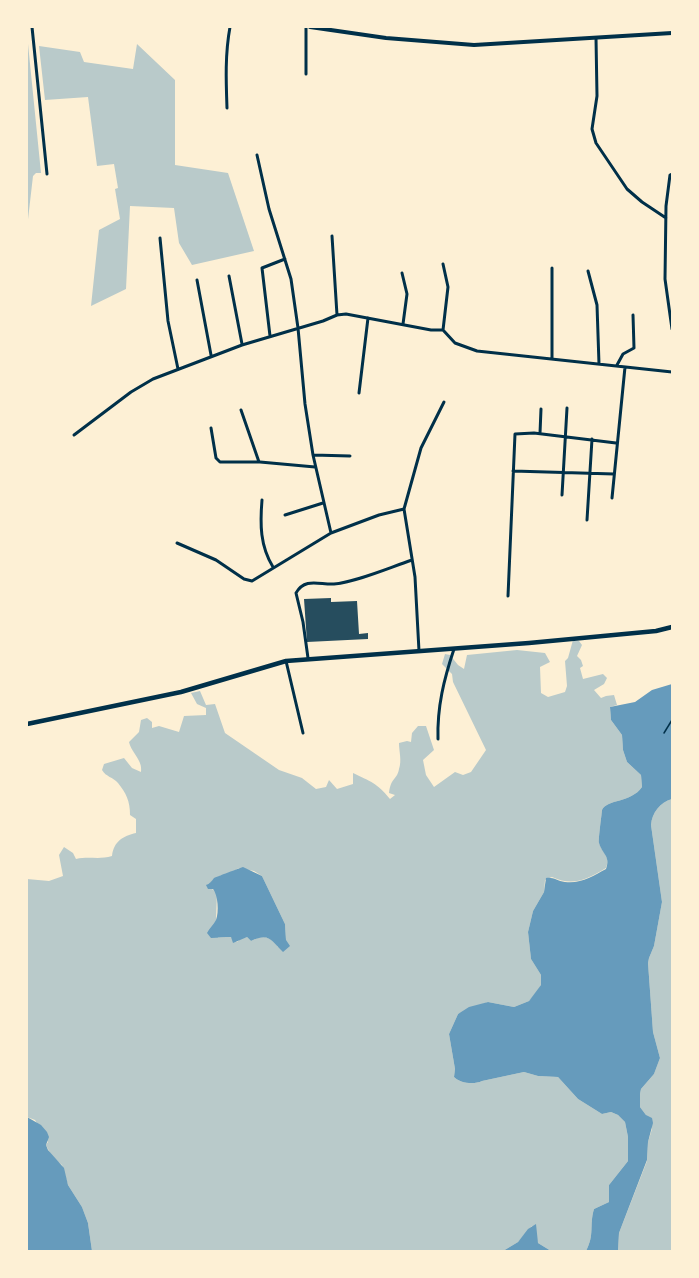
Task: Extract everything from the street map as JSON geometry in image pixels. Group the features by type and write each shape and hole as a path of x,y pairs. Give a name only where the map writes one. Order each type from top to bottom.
{"highway":[{"path":"27,724 181,692 286,661 454,649 656,631 672,627"}],"main road":[{"path":"310,27 455,45 672,33"}],"street":[{"path":"32,27 47,174"},
{"path":"227,108 225,74 230,27"},
{"path":"306,27 306,74"},
{"path":"596,38 597,96 592,129 596,143 627,189 666,218"},
{"path":"257,155 269,209 291,279 313,455 332,533"},
{"path":"672,174 666,194 665,279 672,329"},
{"path":"332,236 338,315"},
{"path":"160,238 168,321 178,369"},
{"path":"270,336 262,268 285,259"},
{"path":"443,264 448,287 443,330"},
{"path":"552,268 552,359"},
{"path":"588,270 597,305 599,364"},
{"path":"402,273 407,294 403,324"},
{"path":"229,276 242,345"},
{"path":"197,280 211,356"},
{"path":"74,435 131,392 153,379 242,345 346,314 443,330 455,343 477,351 672,372"},
{"path":"616,366 622,354 634,348 633,315"},
{"path":"359,393 368,318"},
{"path":"612,498 625,367"},
{"path":"419,651 417,595 404,509 421,448 444,402"},
{"path":"562,495 567,408"},
{"path":"241,410 260,462"},
{"path":"540,433 541,410"},
{"path":"211,428 218,461 315,466"},
{"path":"508,596 515,434 540,433 616,443"},
{"path":"587,520 592,439"},
{"path":"313,455 350,456"},
{"path":"513,471 614,474"},
{"path":"262,500 261,533 267,558 274,568"},
{"path":"285,515 323,503"},
{"path":"177,543 216,560 248,581 257,580 332,533 379,515 404,509"},
{"path":"308,658 296,593 301,586 310,583 342,582 412,560"},
{"path":"438,739 438,708 447,666 454,649"},
{"path":"286,661 303,733"}],"path":[{"path":"664,733 672,720"}],"shaded area":[{"path":"27,34 41,173 33,176 27,228"},
{"path":"137,44 175,80 175,165 228,173 254,251 192,265 179,243 174,208 130,206 126,289 91,306 99,230 120,219 114,164 97,166 88,97 45,100 39,46 80,52 84,62 133,69"},
{"path":"573,640 579,641 582,645 577,656 583,666 580,668 583,679 603,674 607,678 604,684 594,690 601,698 614,695 617,705 610,707 611,720 622,735 627,762 641,775 642,787 632,796 609,804 602,810 599,841 607,857 606,868 580,880 567,881 552,877 545,880 544,892 533,911 528,932 531,959 541,975 539,990 529,1001 514,1007 488,1002 458,1014 449,1034 455,1069 454,1077 459,1081 475,1083 524,1072 538,1076 558,1077 578,1099 602,1114 611,1112 618,1115 625,1122 628,1137 628,1161 609,1185 609,1202 594,1209 590,1240 586,1251 551,1251 538,1243 532,1226 518,1242 503,1251 92,1251 88,1223 82,1207 68,1185 62,1165 52,1157 46,1145 48,1142 35,1120 27,1117 27,879 49,881 63,876 59,855 64,847 73,853 76,859 107,857 112,856 120,840 136,833 136,819 130,815 125,794 116,781 102,770 104,764 124,758 132,768 141,772 140,764 129,742 139,732 141,720 147,718 152,722 152,728 159,726 179,732 184,716 206,715 206,708 197,704 191,693 200,691 206,705 215,704 225,733 279,770 302,778 316,789 326,787 329,780 337,789 353,784 353,773 377,786 390,799 395,795 389,793 400,766 399,743 411,742 412,733 418,726 426,726 434,750 423,760 426,775 434,787 455,772 463,775 471,772 486,750 453,682 452,674 442,664 445,654 450,655 464,669 467,655 517,650 545,653 550,662 540,667 541,693 548,697 565,692 567,686 565,661","holes":["239,868 254,871 262,876 285,924 286,940 278,947 274,940 262,936 251,941 247,937 241,938 237,942 231,937 218,938 217,893 207,885 219,876"]},
{"path":"672,799 672,1249 671,1251 618,1251 619,1233 647,1161 648,1142 652,1129 640,1107 641,1089 654,1074 660,1058 653,1032 648,963 654,946 662,902 651,825 657,809"}],"water":[{"path":"672,684 672,799 657,809 651,825 662,902 654,946 648,963 653,1032 660,1058 654,1074 641,1089 640,1107 646,1115 652,1118 653,1123 648,1142 647,1160 619,1233 618,1251 586,1251 590,1240 594,1209 609,1202 609,1185 628,1161 628,1137 625,1122 618,1115 611,1112 602,1114 578,1099 558,1077 538,1076 524,1072 475,1083 459,1081 454,1077 455,1069 449,1034 458,1014 469,1007 488,1002 514,1007 529,1001 541,985 541,975 531,959 528,932 533,911 544,892 546,878 576,882 606,869 607,858 599,841 602,810 609,804 632,796 642,787 641,775 627,762 622,735 611,720 610,707 635,702 652,690"},
{"path":"243,867 262,876 285,924 286,940 290,946 283,952 266,937 251,941 247,937 233,943 231,937 211,938 207,933 216,920 218,908 215,892 213,889 208,889 206,885 214,878"},
{"path":"27,1117 41,1125 47,1132 48,1150 64,1168 68,1185 82,1207 88,1223 92,1251 27,1251"},
{"path":"536,1224 538,1243 551,1251 503,1251 518,1242 528,1229"}],"building":[{"path":"331,598 331,602 357,601 359,634 368,633 368,639 307,642 304,599"}]}
